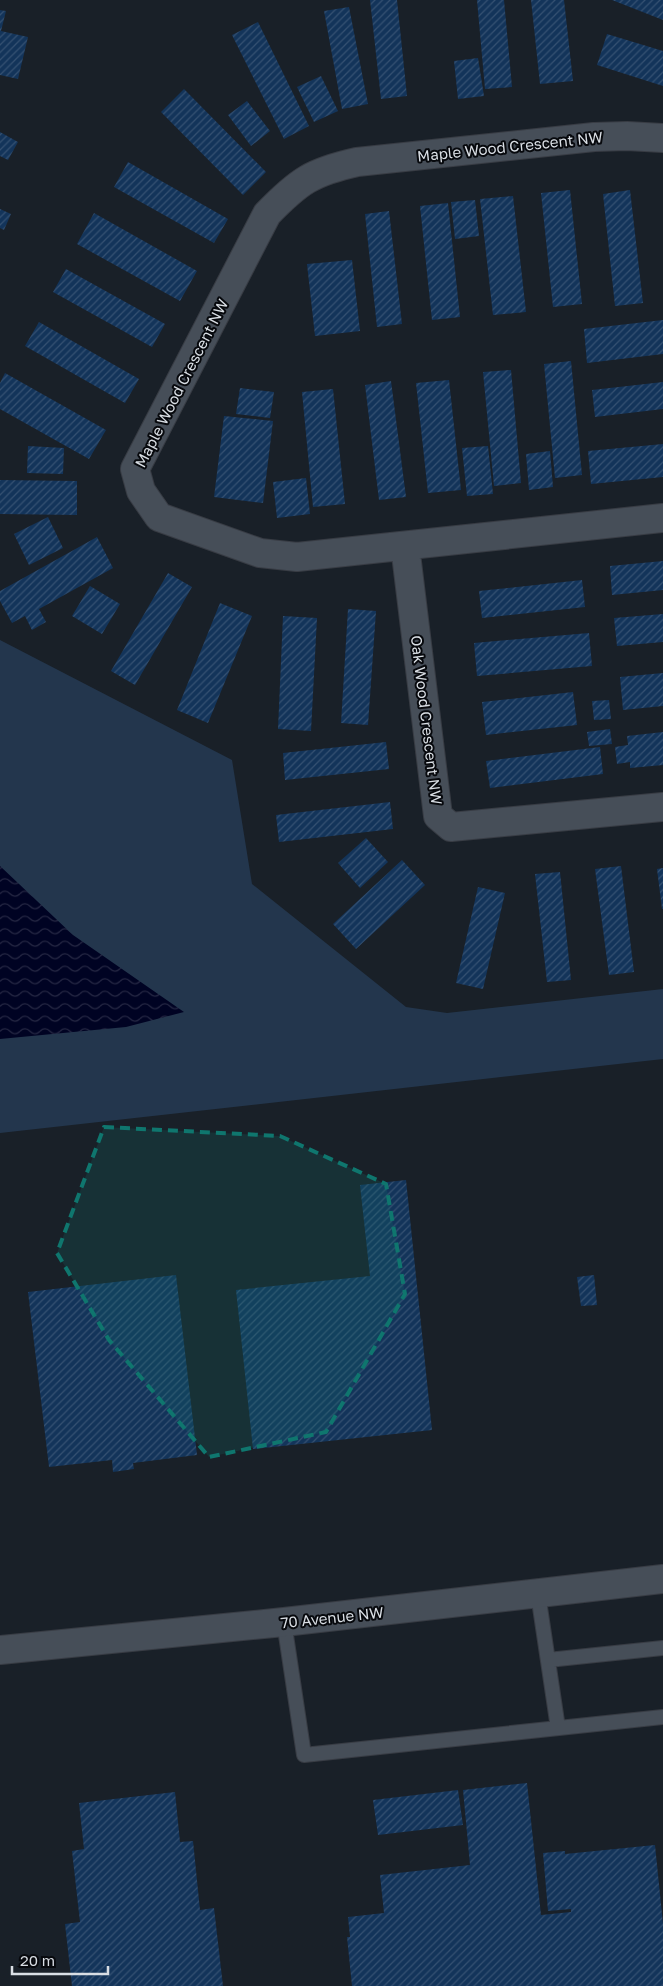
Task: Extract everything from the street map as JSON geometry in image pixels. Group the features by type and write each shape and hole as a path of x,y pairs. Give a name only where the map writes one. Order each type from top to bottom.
{"street":[{"name":"Maple Wood Crescent NW","path":"663,138 594,137 357,162 311,176 295,186 267,214 135,469 141,491 159,517 260,553 297,557 663,518"},
{"name":"Oak Wood Crescent NW","path":"405,546 438,816 452,827 663,806"},
{"name":"70 Avenue NW","path":"0,1650 284,1622 663,1579"}],"lane":[{"path":"538,1594 558,1728"},
{"path":"284,1622 304,1755 663,1717"},
{"path":"548,1660 663,1648"}],"highlighted area":[{"path":"104,1127 280,1136 386,1184 405,1294 326,1432 209,1457 109,1340 57,1253"}],"shaded area":[{"path":"0,640 232,760 252,884 406,1007 447,1013 663,989 663,1059 0,1133"}],"water":[{"path":"0,866 73,935 184,1012 126,1027 0,1039"}],"building":[{"path":"370,0 397,0 407,96 381,99"},
{"path":"477,0 504,0 512,87 485,89"},
{"path":"531,0 564,0 573,81 540,84"},
{"path":"612,0 663,0 663,20"},
{"path":"349,7 368,104 342,109 324,11"},
{"path":"0,10 6,11 1,31 28,37 18,79 0,75"},
{"path":"258,22 309,126 284,139 232,35"},
{"path":"607,34 663,51 663,86 597,65"},
{"path":"478,58 484,96 458,99 454,61"},
{"path":"321,76 338,111 314,122 297,87"},
{"path":"184,89 266,172 243,195 161,112"},
{"path":"247,101 270,131 251,146 228,115"},
{"path":"0,132 18,142 8,160 0,156"},
{"path":"128,162 228,219 214,243 114,187"},
{"path":"570,190 582,304 553,307 541,193"},
{"path":"630,190 643,303 615,306 603,194"},
{"path":"513,196 526,312 493,315 480,199"},
{"path":"475,200 479,236 455,239 451,202"},
{"path":"448,203 460,317 432,320 420,206"},
{"path":"0,209 11,214 4,230 0,228"},
{"path":"389,211 402,324 377,327 365,214"},
{"path":"94,213 197,271 180,301 77,244"},
{"path":"352,260 360,331 315,336 307,264"},
{"path":"66,269 165,324 152,347 53,292"},
{"path":"663,320 663,354 587,363 584,329"},
{"path":"39,322 139,379 125,403 25,346"},
{"path":"571,361 582,475 555,478 544,364"},
{"path":"511,370 521,483 494,486 483,372"},
{"path":"5,373 106,430 89,459 0,409 0,383"},
{"path":"449,380 461,490 428,493 416,383"},
{"path":"391,381 406,497 379,500 365,385"},
{"path":"663,382 663,409 595,417 592,390"},
{"path":"240,388 274,392 270,418 236,414"},
{"path":"333,389 345,504 313,507 302,392"},
{"path":"224,416 273,421 263,503 214,497"},
{"path":"663,444 663,477 591,484 588,451"},
{"path":"28,446 64,448 63,474 27,473"},
{"path":"488,446 493,494 467,496 462,448"},
{"path":"550,451 553,487 529,490 526,454"},
{"path":"306,478 310,514 277,518 273,482"},
{"path":"0,480 77,481 77,515 0,514"},
{"path":"48,517 63,548 29,565 14,534"},
{"path":"97,537 113,568 39,609 46,622 32,630 25,616 12,623 0,601 0,591"},
{"path":"663,561 663,590 612,595 610,566"},
{"path":"168,573 192,587 135,685 111,671"},
{"path":"582,580 585,607 482,618 479,591"},
{"path":"90,586 120,604 102,634 72,616"},
{"path":"220,603 252,616 208,723 177,710"},
{"path":"348,609 376,611 368,725 341,723"},
{"path":"663,614 663,642 617,646 614,618"},
{"path":"283,616 317,618 311,731 278,729"},
{"path":"589,633 592,666 477,676 474,643"},
{"path":"663,673 663,706 623,710 620,677"},
{"path":"573,692 577,725 486,735 482,702"},
{"path":"609,700 611,719 594,720 592,701"},
{"path":"610,729 612,744 589,746 587,732"},
{"path":"663,732 663,765 630,768 630,762 617,764 615,747 628,745 627,736"},
{"path":"386,742 389,769 285,780 283,753"},
{"path":"600,747 603,774 490,788 486,761"},
{"path":"390,802 393,829 279,842 276,815"},
{"path":"366,838 388,862 360,888 338,863"},
{"path":"402,860 425,885 356,949 333,924"},
{"path":"621,866 634,972 609,975 595,869"},
{"path":"663,868 663,909 662,909 657,869"},
{"path":"560,872 571,980 547,982 535,874"},
{"path":"478,887 505,893 483,989 456,983"},
{"path":"406,1180 432,1430 253,1449 236,1290 370,1276 360,1185"},
{"path":"176,1275 197,1455 133,1463 134,1469 113,1472 112,1460 49,1467 28,1292"},
{"path":"594,1275 597,1305 581,1306 577,1277"},
{"path":"527,1783 541,1915 571,1912 571,1909 548,1911 543,1853 565,1851 565,1854 655,1845 663,1924 663,1986 352,1986 347,1937 350,1937 348,1917 384,1913 380,1875 470,1865 463,1790"},
{"path":"458,1790 463,1825 378,1835 373,1800"},
{"path":"175,1792 180,1842 193,1841 200,1910 214,1908 223,1986 72,1986 65,1924 80,1922 72,1851 84,1849 79,1803"}]}
